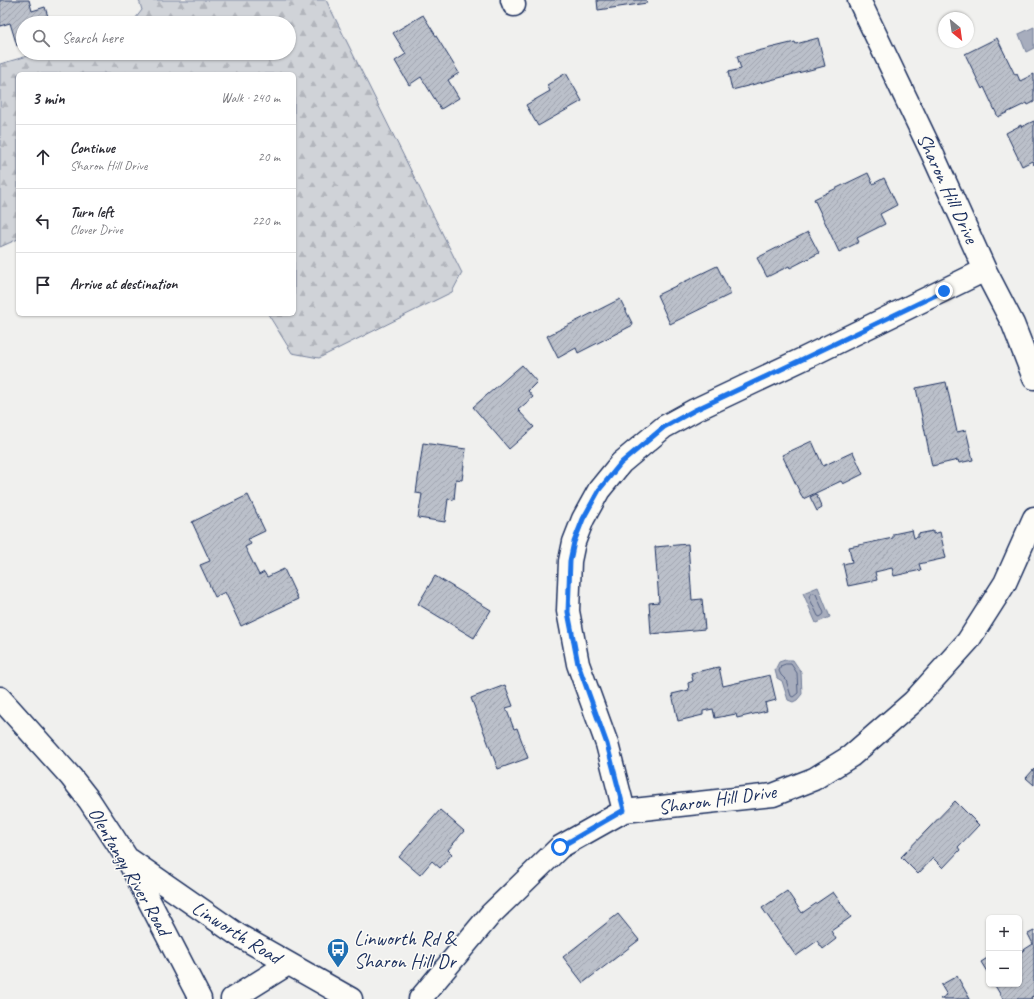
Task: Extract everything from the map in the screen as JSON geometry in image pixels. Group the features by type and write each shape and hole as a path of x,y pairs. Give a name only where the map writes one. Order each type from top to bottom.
{"street":[{"name":"Sharon Hill Drive","path":"860,0 985,270 1013,324 1034,378"},
{"path":"624,810 607,744 578,664 568,612 570,561 574,542 583,519 599,490 621,463 664,427 695,410 812,355 985,270"},
{"name":"Sharon Hill Drive","path":"420,999 490,915 560,847 624,810 773,794 814,779 851,756 913,702 968,641 1006,583 1034,518"},
{"name":"Olentangy River Road","path":"0,698 71,777 89,800 127,858 200,999"},
{"name":"Linworth Road","path":"127,858 238,935 351,999"},
{"path":"232,999 288,964"}],"green space":[{"path":"139,0 326,0 462,273 452,292 319,358 292,353 269,316 296,316 296,72 16,72 16,240 0,247 0,64 16,59 296,60 296,16 137,16 142,10"}],"water":[{"path":"1034,27 1034,48 1026,52 1019,34"},
{"path":"818,587 830,617 816,623 803,593"},
{"path":"793,660 801,672 802,694 793,702 788,700 782,681 777,678 775,670 779,662"}],"building":[{"path":"0,0 29,0 32,11 45,7 48,16 16,16 16,43 10,23 0,26"},
{"path":"597,0 646,0 647,3 598,10"},
{"path":"423,15 459,73 448,80 459,98 441,109 421,77 409,85 395,61 406,54 393,33"},
{"path":"818,38 825,66 732,90 728,72 741,69 737,56"},
{"path":"997,38 1015,75 1017,74 1020,81 1034,74 1034,102 1028,105 1027,103 998,117 984,87 982,89 965,54"},
{"path":"566,73 582,101 538,126 526,105 550,91 547,85"},
{"path":"1034,121 1034,165 1032,161 1022,166 1006,133 1021,125 1021,127"},
{"path":"868,173 873,184 884,178 897,205 880,214 885,224 857,238 859,242 839,252 814,199"},
{"path":"808,232 819,253 790,268 789,266 767,277 757,258"},
{"path":"717,266 731,294 670,324 657,295"},
{"path":"620,299 633,325 578,353 576,348 558,358 547,336"},
{"path":"522,365 537,382 528,391 533,397 518,410 534,427 509,449 473,407"},
{"path":"946,382 957,432 966,430 973,460 959,463 958,460 932,466 916,388"},
{"path":"812,441 823,466 853,452 863,474 843,484 841,481 803,499 782,455"},
{"path":"423,443 466,449 462,480 456,479 454,500 448,499 445,522 418,518 422,494 416,493"},
{"path":"816,494 822,508 817,511 810,497"},
{"path":"248,495 265,531 248,539 251,544 245,547 259,575 264,572 267,577 284,569 298,599 241,626 225,592 215,597 200,565 210,561 192,522"},
{"path":"912,530 914,538 918,537 918,534 933,531 933,534 940,532 946,558 919,564 921,570 894,576 892,568 875,572 877,580 848,586 843,564 852,562 849,547 893,538 893,534"},
{"path":"688,544 692,600 702,599 705,629 651,634 649,603 659,602 655,547"},
{"path":"435,576 491,610 474,638 418,604"},
{"path":"719,667 723,686 770,675 776,700 765,703 767,711 737,718 736,714 715,718 713,709 703,711 703,715 678,721 672,694 689,690 688,683 693,681 691,673"},
{"path":"505,685 513,706 506,708 514,729 517,728 528,758 498,769 471,698"},
{"path":"1034,769 1034,785 1026,778"},
{"path":"955,801 979,825 958,847 960,850 943,868 933,858 918,874 901,857"},
{"path":"440,810 464,831 448,850 452,854 440,868 432,861 420,875 399,857"},
{"path":"787,891 802,913 833,892 851,917 831,931 836,939 823,949 817,941 796,956 762,908"},
{"path":"618,914 639,940 583,983 563,957"},
{"path":"1034,931 1034,996 1031,997 1032,999 1003,999 996,987 1022,987 1022,951 1033,944 1028,934"},
{"path":"986,959 986,970 981,962"},
{"path":"957,976 970,999 940,999 947,995 941,985"}],"place":[{"name":"Linworth Rd & Sharon Hill Dr","path":"338,968"}],"route":[{"path":"560,847 624,810 607,744 578,664 568,612 570,561 574,542 583,519 599,490 621,463 664,427 695,410 944,291"}]}
